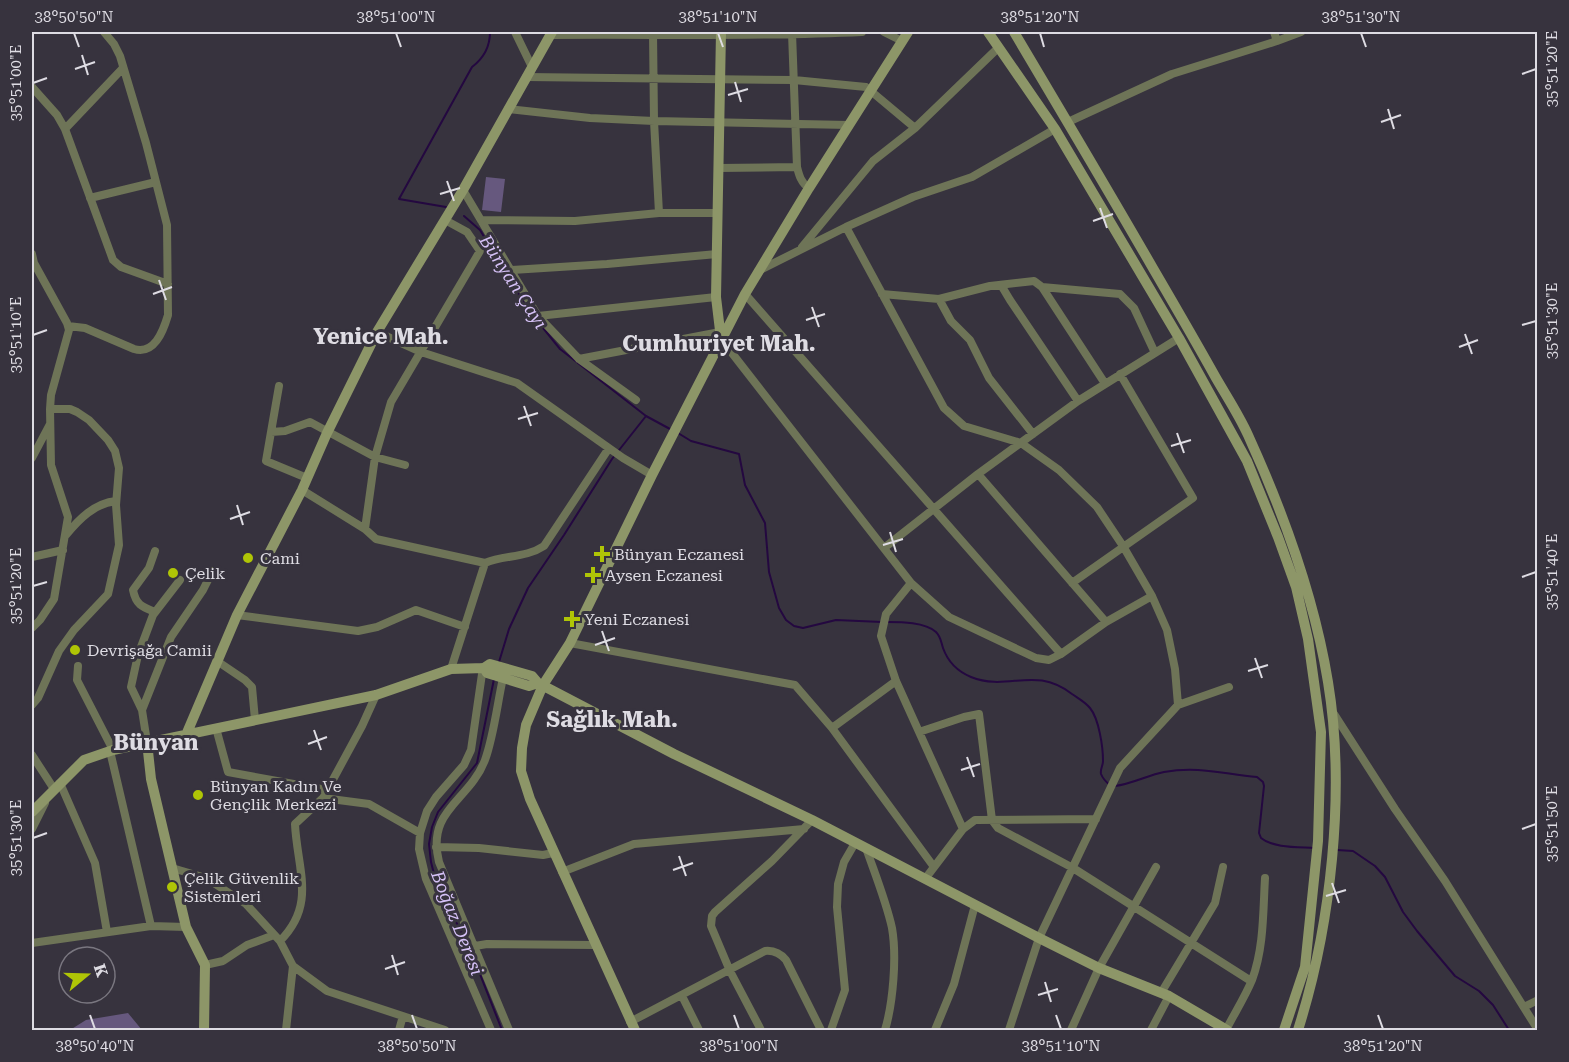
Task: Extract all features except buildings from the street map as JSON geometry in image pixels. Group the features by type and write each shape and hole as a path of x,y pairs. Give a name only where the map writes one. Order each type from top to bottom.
{"street":[{"path":"68,326 85,328 137,351 154,345 168,315 167,225 123,68 117,50 104,32"},
{"path":"515,32 529,72"},
{"path":"186,735 237,615 302,490 376,332 455,203 551,33 862,32"},
{"path":"821,1030 786,960 777,952 765,951 632,1026 530,799 522,771 522,748 526,725 540,684 570,643 720,335 905,36 884,32"},
{"path":"988,32 1055,129 1179,338 1247,461 1296,587 1308,639 1321,732 1318,841 1305,967 1284,1030"},
{"path":"1014,32 1247,432 1282,513 1305,582 1328,681 1336,795 1328,899 1310,990 1298,1030"},
{"path":"1274,32 1277,41"},
{"path":"1068,122 1172,74 1300,32"},
{"path":"653,33 654,121 659,213"},
{"path":"721,34 716,297 720,335 884,549 911,583 949,617 1036,658 1049,660 1061,654 1106,622 1152,596"},
{"path":"792,34 797,167 805,185 809,188"},
{"path":"799,250 873,161 915,128 998,48"},
{"path":"65,129 123,68"},
{"path":"529,72 653,80 794,80 866,87 915,128"},
{"path":"32,87 57,115 65,129 110,255 117,264 168,284"},
{"path":"508,109 590,118 849,125"},
{"path":"757,272 846,227 913,197 972,177 1055,129"},
{"path":"719,168 797,167"},
{"path":"90,198 156,182"},
{"path":"462,190 538,316 579,359 636,400"},
{"path":"481,220 575,221 659,213 717,213"},
{"path":"365,529 375,457 391,402 480,251 467,232 445,219"},
{"path":"846,227 944,408 964,426 1021,442 1059,470 1097,507 1152,596 1167,630 1175,669 1178,705"},
{"path":"32,254 34,263 68,326 68,336 54,383 50,409 51,465 68,517 66,536 54,599 32,628"},
{"path":"512,270 717,254"},
{"path":"882,294 939,299 1001,285 1034,281 1042,287 1104,382"},
{"path":"1001,285 1078,400"},
{"path":"1042,287 1120,294 1134,308 1155,353"},
{"path":"745,294 932,510 1061,654"},
{"path":"538,316 716,297"},
{"path":"939,299 951,321 970,340 989,378 1033,434"},
{"path":"376,332 421,351 518,383 623,458 652,475"},
{"path":"579,359 720,335"},
{"path":"884,549 978,474 1078,400 1179,338"},
{"path":"1072,584 1193,498 1120,375"},
{"path":"279,386 266,461 307,478"},
{"path":"32,705 38,699 59,651 74,630 108,594 119,544 116,501 119,468 115,451 89,420 77,412 70,409 50,409"},
{"path":"271,432 285,431 310,422 375,457 405,465"},
{"path":"32,458 51,423"},
{"path":"302,490 365,529 376,539 485,563 537,551 544,546 610,449"},
{"path":"978,474 1106,622"},
{"path":"66,536 79,520 96,508 116,501"},
{"path":"32,557 63,550"},
{"path":"155,551 149,568 134,590 135,599 139,605 155,612"},
{"path":"452,669 485,563"},
{"path":"142,710 171,637 203,590 213,570"},
{"path":"180,580 155,612 138,655 131,687 142,710 151,779 186,927 205,965 204,1030"},
{"path":"911,583 886,614 881,636 896,681 963,829"},
{"path":"237,615 358,631 377,627 416,610 465,627"},
{"path":"570,643 795,685 832,728 934,867"},
{"path":"217,661 252,687 255,720"},
{"path":"78,666 77,680 112,751 151,926"},
{"path":"486,668 471,750 464,765 431,804 424,818 419,849 423,872 491,1030"},
{"path":"32,812 84,760 112,751 376,695 452,669 486,668 502,674 532,676 540,684 808,824 866,848 1099,968 1165,994 1226,1030 1251,981 1260,945 1265,878"},
{"path":"502,674 485,760 475,777 442,819 436,847 439,862 509,1030"},
{"path":"832,728 896,681"},
{"path":"1009,1030 1039,938 1120,768 1178,705 1229,687"},
{"path":"205,965 223,961 247,945 277,938 294,925 304,893 295,824 323,798 376,695"},
{"path":"1331,710 1445,881 1538,1030"},
{"path":"919,732 979,714 992,820 998,828 1073,868 1251,981"},
{"path":"216,728 228,771 327,789"},
{"path":"32,755 54,789 95,863 107,932"},
{"path":"32,829 54,789"},
{"path":"323,798 369,804 420,833"},
{"path":"925,879 963,829 975,820 1096,819"},
{"path":"562,872 634,844 808,824"},
{"path":"761,1030 730,970 711,926 712,916 808,824"},
{"path":"831,1030 845,990 837,907 838,884 844,862 855,843"},
{"path":"436,847 479,848 543,855 553,853"},
{"path":"866,848 892,931 892,993 885,1030"},
{"path":"1071,1030 1099,968 1156,867"},
{"path":"1151,1030 1165,994 1215,903 1223,867"},
{"path":"172,868 206,878 246,904 277,938 293,966 327,991 445,1030"},
{"path":"935,1030 954,984 975,904"},
{"path":"32,943 151,926 186,927"},
{"path":"475,946 487,944 595,945"},
{"path":"286,1030 293,966"},
{"path":"682,996 699,1030"},
{"path":"1524,1007 1538,1000"},
{"path":"399,1030 403,1016"}],"shaded area":[{"path":"486,177 505,179 501,212 482,210"},
{"path":"128,1013 142,1030 70,1030 86,1020"}],"waterway":[{"name":"Bünyan Çayı","path":"446,207 399,199 472,67 486,51 490,32"},
{"name":"Bünyan Çayı","path":"464,216 480,230 527,308 560,349 646,416 670,429"},
{"name":"Boğaz Deresi","path":"499,662 509,629 528,588 612,459 646,416"},
{"path":"678,433 691,441 739,454 745,485 765,523 769,572 779,608 786,620 794,626 803,628 836,620 882,622"},
{"path":"887,622 913,623 926,626 936,632 951,662 971,677 997,682 1046,681 1082,701 1090,708 1096,719 1102,748 1101,774 1110,785"},
{"name":"Boğaz Deresi","path":"494,679 477,763 438,812 429,844 435,878 474,959 502,1030"},
{"path":"1115,786 1158,773 1177,770 1200,770 1257,777 1264,786 1259,833 1261,838 1272,844 1314,848"},
{"path":"1337,850 1353,851 1375,866 1385,877 1403,912 1417,931 1455,976 1479,991 1493,1005 1509,1030"}],"place":[{"name":"Bünyan Eczanesi","path":"602,554"},
{"name":"Cami","path":"248,558"},
{"name":"Çelik","path":"173,573"},
{"name":"Aysen Eczanesi","path":"593,575"},
{"name":"Yeni Eczanesi","path":"572,619"},
{"name":"Devrişağa Camii","path":"75,650"},
{"name":"Bünyan Kadın Ve Gençlik Merkezi","path":"198,795"},
{"name":"Çelik Güvenlik Sistemleri","path":"172,887"}],"district":[{"name":"Yenice Mah.","path":"381,336"},
{"name":"Cumhuriyet Mah.","path":"719,343"},
{"name":"Sağlık Mah.","path":"612,719"},
{"name":"Bünyan","path":"156,742"}]}
